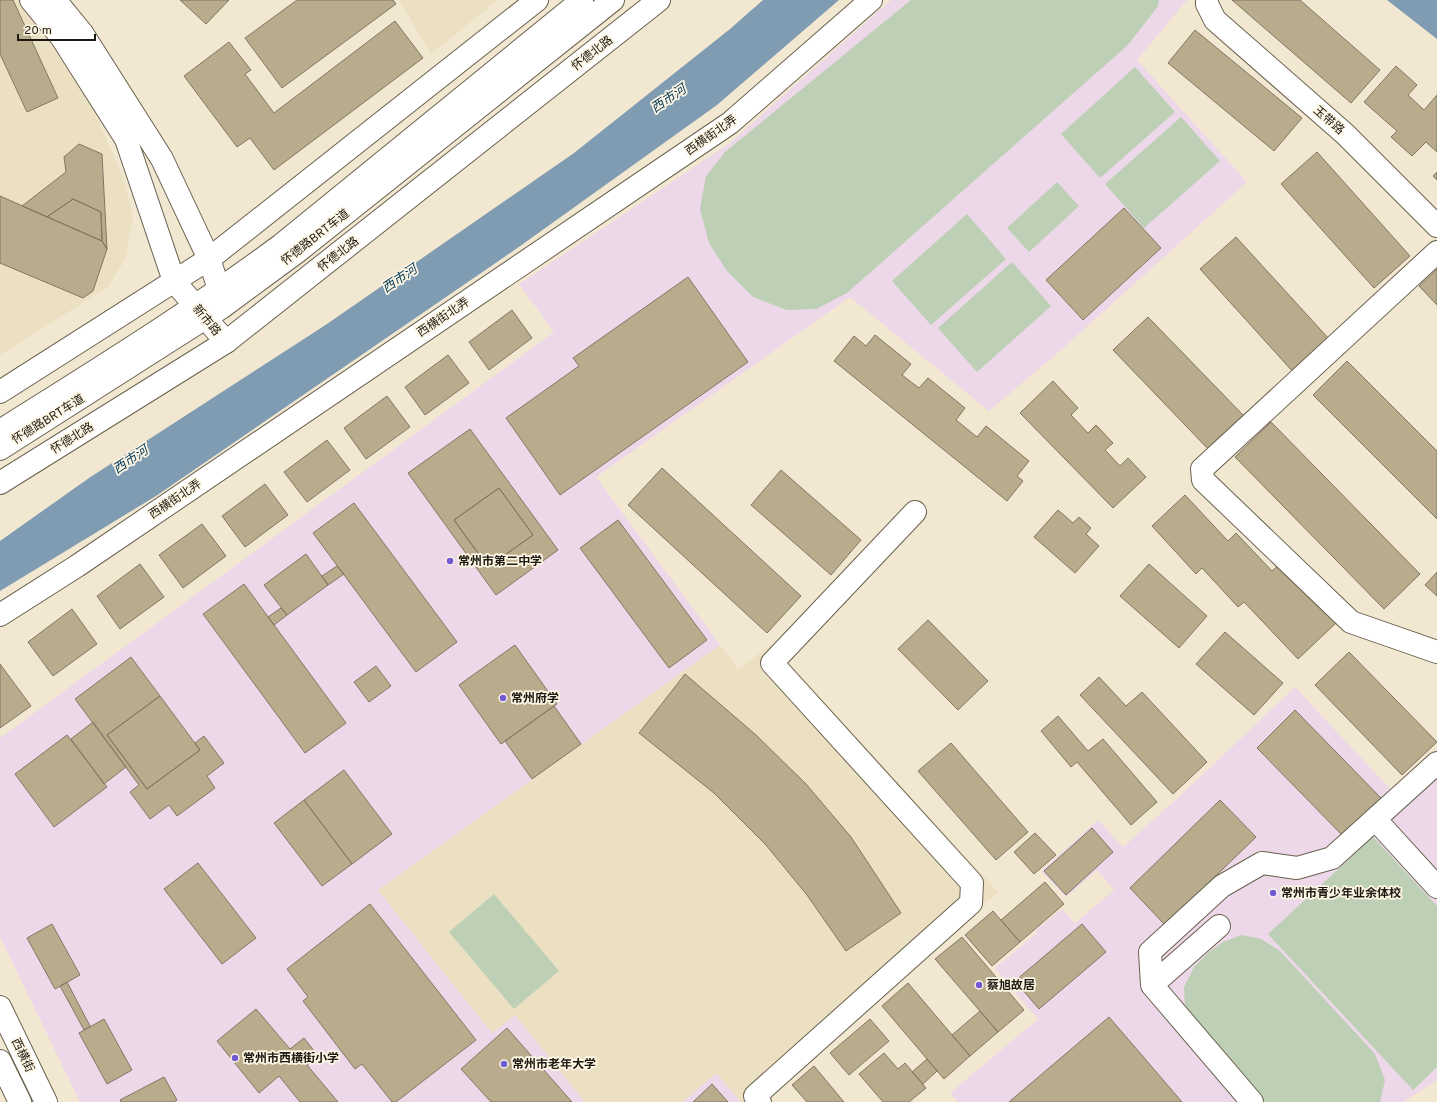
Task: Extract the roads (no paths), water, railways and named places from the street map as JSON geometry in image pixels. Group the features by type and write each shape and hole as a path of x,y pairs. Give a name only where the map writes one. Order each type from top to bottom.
{"street":[{"name":"新市路","path":"31,0 62,38 126,139 174,281 210,305"},
{"name":"新市路","path":"55,0 82,33 162,159 209,259 210,305 226,342"},
{"path":"0,392 209,259 537,0"},
{"name":"怀德路BRT车道","path":"0,449 210,305 281,245 582,0"},
{"name":"怀德路BRT车道","path":"0,431 297,252 613,0"},
{"name":"怀德北路","path":"0,483 226,342 659,0"},
{"name":"西横街北弄","path":"0,615 84,561 730,123 871,0"},
{"name":"玉带路","path":"1207,0 1207,4 1215,20 1345,134 1437,226"},
{"path":"1437,252 1202,469 1203,480 1351,622 1437,652"},
{"path":"760,1102 755,1096 971,903 972,883 772,663 915,512"},
{"path":"1252,1102 1152,985 1150,952 1222,886 1262,864 1298,868 1332,858 1437,763"},
{"path":"1375,819 1437,887"},
{"path":"1152,985 1219,926"},
{"name":"西横街","path":"0,1008 46,1102"},
{"name":"西横街","path":"0,1061 13,1098"}],"water":[{"name":"西市河","path":"763,0 839,0 717,105 516,249 156,496 0,591 0,541 89,478 327,324 574,153 730,29"},
{"path":"1387,0 1437,0 1437,39"}],"place":[{"name":"常州市第二中学","path":"450,561"},
{"name":"常州府学","path":"503,698"},
{"name":"常州市青少年业余体校","path":"1273,893"},
{"name":"蔡旭故居","path":"979,985"},
{"name":"常州市西横街小学","path":"235,1058"},
{"name":"常州市老年大学","path":"504,1064"}]}
